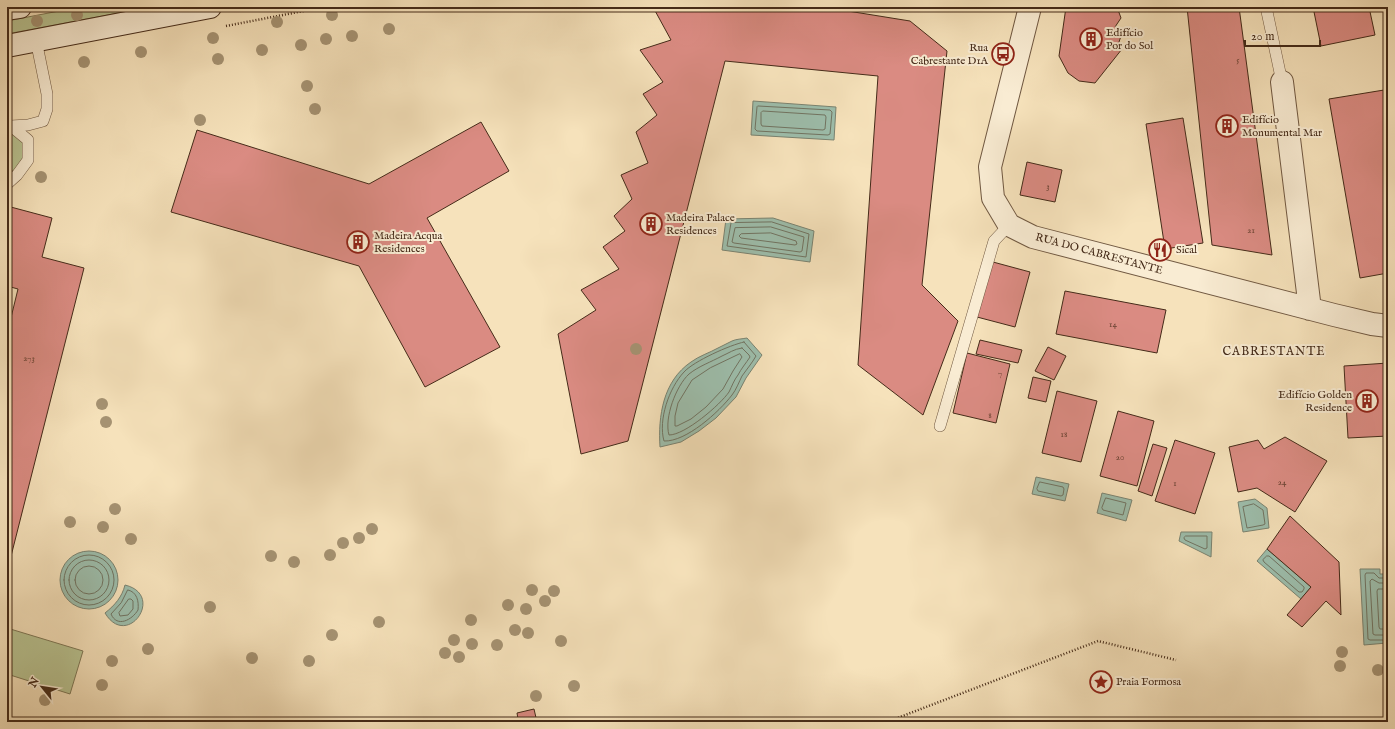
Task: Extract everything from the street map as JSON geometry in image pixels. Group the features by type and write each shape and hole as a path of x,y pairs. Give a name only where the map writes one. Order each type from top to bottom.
{"street":[{"path":"7,10 20,7"},
{"path":"7,46 210,7"},
{"path":"1009,225 993,198 990,167 1030,7"},
{"path":"1282,82 1310,309"},
{"name":"RUA DO CABRESTANTE","path":"1009,225 1033,237 1310,309 1372,324 1388,326"}],"lane":[{"path":"1266,7 1282,82"},
{"path":"9,126 28,125 42,121 47,109 47,94 36,40"},
{"path":"7,184 17,175 28,160 28,140 9,126"},
{"path":"940,426 994,241 1009,225"}],"path":[{"path":"887,722 1098,641 1176,660"}],"green space":[{"path":"80,7 150,7 7,34 7,21"},
{"path":"7,132 21,138 26,152 16,170 7,172"},
{"path":"7,628 83,651 70,694 7,674"}],"water":[{"path":"753,101 836,107 834,140 751,135"},
{"path":"773,218 814,231 810,262 722,250 726,219"},
{"path":"747,338 762,355 746,378 736,397 716,418 699,431 681,442 660,447 660,423 664,400 674,379 682,370 697,358 734,340"},
{"path":"1036,477 1069,484 1065,501 1032,494"},
{"path":"1102,493 1132,500 1126,521 1097,513"},
{"path":"1255,499 1267,508 1269,528 1243,532 1238,502"},
{"path":"1181,532 1212,532 1211,557 1179,541"},
{"path":"1267,549 1311,587 1301,599 1257,561"},
{"path":"89,551 100,553 113,564 116,569 118,580 116,591 105,604 100,607 89,609 78,607 65,596 62,591 60,580 62,569 73,556 78,553"},
{"path":"1360,569 1380,569 1380,574 1387,574 1387,643 1364,645"},
{"path":"125,585 137,591 142,599 142,608 139,617 132,623 123,626 114,623 105,613 118,600"}],"building":[{"name":"Madeira Palace Residences","path":"653,7 823,7 910,21 947,51 922,285 958,321 923,415 858,365 878,76 725,61 628,441 581,454 558,334 596,310 581,290 619,269 603,247 625,231 614,216 632,199 621,175 648,163 636,132 657,115 643,94 663,82 640,50 671,40"},
{"name":"Edifício Por do Sol","path":"1066,7 1117,7 1121,18 1115,27 1122,33 1118,45 1122,49 1095,83 1079,81 1068,73 1059,56"},
{"name":"Edifício Monumental Mar","path":"1187,7 1239,7 1272,255 1212,245"},
{"path":"1313,7 1369,7 1375,35 1321,46"},
{"path":"1384,90 1388,113 1388,273 1360,278 1329,99"},
{"path":"1183,118 1203,243 1165,249 1146,124"},
{"name":"Madeira Acqua Residences","path":"481,122 509,171 427,218 500,347 425,387 359,266 171,212 197,130 369,184"},
{"path":"1027,162 1062,170 1055,202 1020,195"},
{"path":"7,206 52,218 42,257 84,268 7,572 7,334 18,289 7,286"},
{"path":"993,262 1030,272 1015,327 977,317"},
{"path":"1065,291 1166,310 1157,353 1056,334"},
{"path":"980,340 1022,350 1018,363 976,354"},
{"path":"1048,347 1066,356 1054,380 1035,371"},
{"path":"967,353 1010,364 996,423 953,413"},
{"name":"Edifício Golden Residence","path":"1388,363 1388,436 1348,438 1344,366"},
{"path":"1033,377 1051,381 1046,402 1028,398"},
{"path":"1057,391 1097,401 1081,462 1042,453"},
{"path":"1118,411 1154,421 1137,486 1100,476"},
{"path":"1285,437 1327,461 1295,512 1257,488 1238,492 1229,447 1258,440 1264,449"},
{"path":"1175,440 1215,453 1195,514 1155,501"},
{"path":"1153,444 1167,448 1152,496 1138,491"},
{"path":"1290,516 1339,562 1341,615 1326,601 1302,627 1287,615 1311,587 1267,549"},
{"path":"534,709 537,722 504,722 518,719 517,713"}],"place":[{"name":"Edifício Por do Sol","path":"1091,39"},
{"name":"Rua Cabrestante D1A","path":"1003,54"},
{"name":"Edifício Monumental Mar","path":"1227,126"},
{"name":"Madeira Palace Residences","path":"651,224"},
{"name":"Madeira Acqua Residences","path":"358,242"},
{"name":"Sical","path":"1160,250"},
{"name":"Edifício Golden Residence","path":"1367,401"},
{"name":"Praia Formosa","path":"1101,682"}],"district":[{"name":"CABRESTANTE","path":"1274,351"}]}
